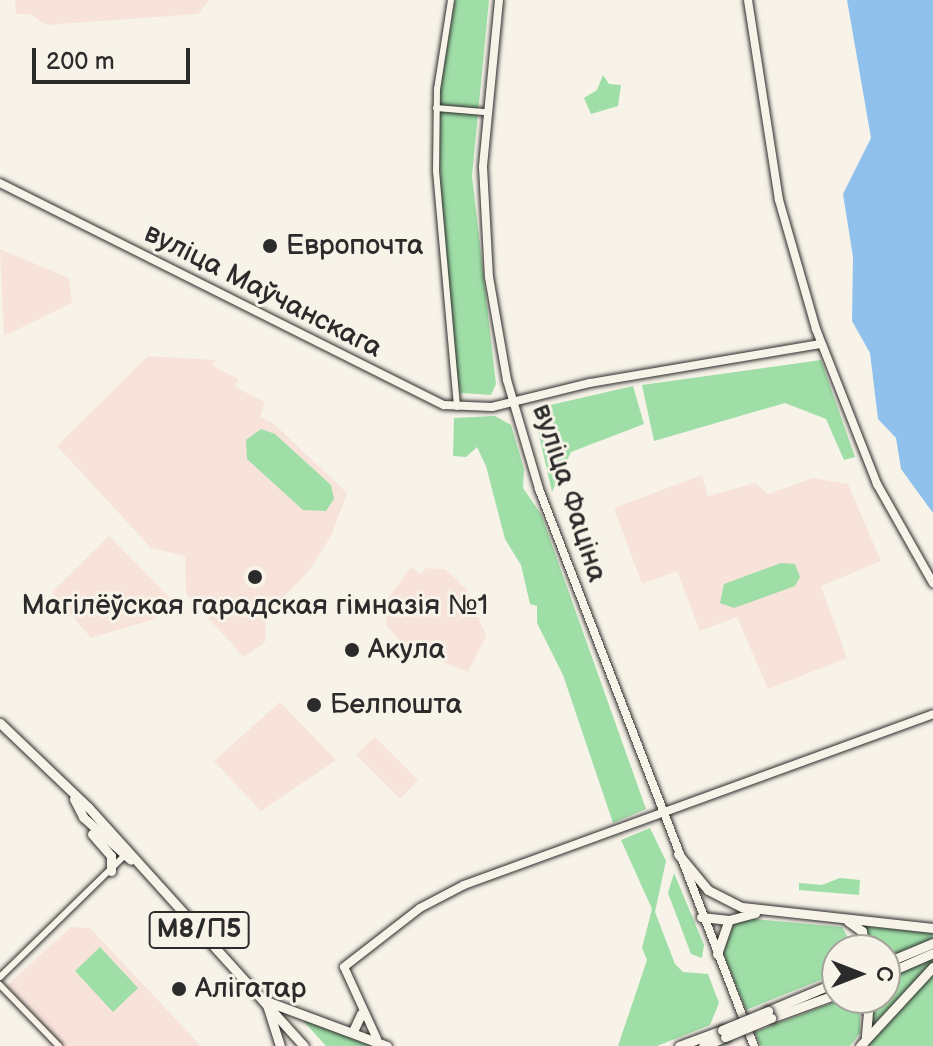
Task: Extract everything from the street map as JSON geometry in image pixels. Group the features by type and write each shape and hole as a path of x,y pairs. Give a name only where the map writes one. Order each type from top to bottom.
{"main road":[{"path":"499,0 484,112 489,277 513,401"},
{"path":"748,0 779,200 821,344 877,484 933,583"},
{"name":"вуліца Маўчанскага","path":"0,183 419,394 457,407 513,401"},
{"name":"вуліца Фаціна","path":"754,1046 701,917 539,489 513,401 821,344"},
{"path":"377,1039 361,1014 344,967 387,929 464,885 663,815 933,714"},
{"name":"М8/П5","path":"0,723 266,1001 304,1046"},
{"path":"74,799 111,856 111,871"},
{"path":"83,817 128,856"},
{"path":"678,854 725,902 762,911 933,928"},
{"path":"701,917 729,920 762,911"},
{"path":"841,918 862,934"},
{"path":"717,954 729,920"},
{"path":"901,956 933,943"},
{"path":"901,967 933,953"},
{"path":"862,1044 933,967"},
{"path":"679,1046 724,1033 821,990"},
{"path":"769,1014 821,999"},
{"path":"266,1001 354,1029 387,1046"},
{"path":"266,1001 280,1046"},
{"path":"354,1029 361,1014"},
{"path":"862,1044 870,1022 865,1014"},
{"path":"703,1046 724,1033"}],"street":[{"path":"451,0 436,108 438,250 457,407"},
{"path":"436,108 484,112"},
{"path":"0,977 128,856"},
{"path":"0,985 59,1046"}],"shaded area":[{"path":"15,0 209,0 198,14 46,25 30,14 16,14"},
{"path":"0,249 69,278 72,303 4,336"},
{"path":"148,356 216,360 213,366 238,379 235,387 265,402 260,417 273,423 347,493 331,536 309,571 266,614 265,642 244,657 186,594 185,556 151,548 57,446"},
{"path":"702,475 708,496 755,483 768,494 813,478 848,484 881,561 821,586 847,658 768,689 737,617 700,631 677,571 642,584 614,508"},
{"path":"109,536 174,602 154,619 91,638 52,592"},
{"path":"411,567 420,574 426,568 445,569 468,591 486,636 468,672 405,647 386,625 388,598"},
{"path":"280,702 336,760 261,811 214,761"},
{"path":"375,737 418,780 400,799 356,755"},
{"path":"71,927 90,928 201,1046 63,1046 5,987"}],"green space":[{"path":"455,0 489,0 472,176 496,384 491,395 460,393 442,279 439,95"},
{"path":"603,75 609,84 621,85 618,106 591,114 584,98 597,90"},
{"path":"821,360 855,457 844,460 826,419 785,403 654,441 642,385"},
{"path":"633,386 644,424 571,452 552,492 533,409"},
{"path":"495,416 511,425 524,469 523,488 541,514 646,809 613,823 563,675 537,623 537,606 530,604 521,565 505,539 486,466 477,447 466,457 453,456 454,418"},
{"path":"261,429 275,434 331,485 334,499 326,511 303,510 247,459 246,440"},
{"path":"781,563 795,564 800,577 795,586 734,608 720,603 724,584"},
{"path":"650,828 666,861 655,912 675,964 683,972 708,974 719,1003 710,1025 657,1046 618,1046 647,960 642,948 652,909 621,840"},
{"path":"674,873 704,945 702,958 691,954 668,893"},
{"path":"840,878 860,880 859,895 799,890 799,883 822,885"},
{"path":"744,918 842,927 846,934 821,934 821,980 746,1010 723,953 733,926"},
{"path":"860,926 933,933 933,939 901,952 901,934 863,934"},
{"path":"100,947 138,988 113,1012 75,971"},
{"path":"933,957 933,963 901,996 901,970"},
{"path":"933,974 933,1046 864,1046 895,1014 901,1014 901,1007"},
{"path":"821,1007 821,1014 860,1015 860,1033 850,1046 761,1046 755,1032"},
{"path":"297,1014 384,1046 326,1046"},
{"path":"867,1014 884,1014 872,1026"}],"water":[{"path":"847,0 933,0 933,513 901,469 896,438 878,419 870,353 852,321 853,257 843,194 871,138"}],"place":[{"name":"Европочта","path":"270,246"},
{"name":"Магілёўская гарадская гімназія №1","path":"255,577"},
{"name":"Акула","path":"352,650"},
{"name":"Белпошта","path":"314,705"},
{"name":"Алігатар","path":"179,989"}]}
